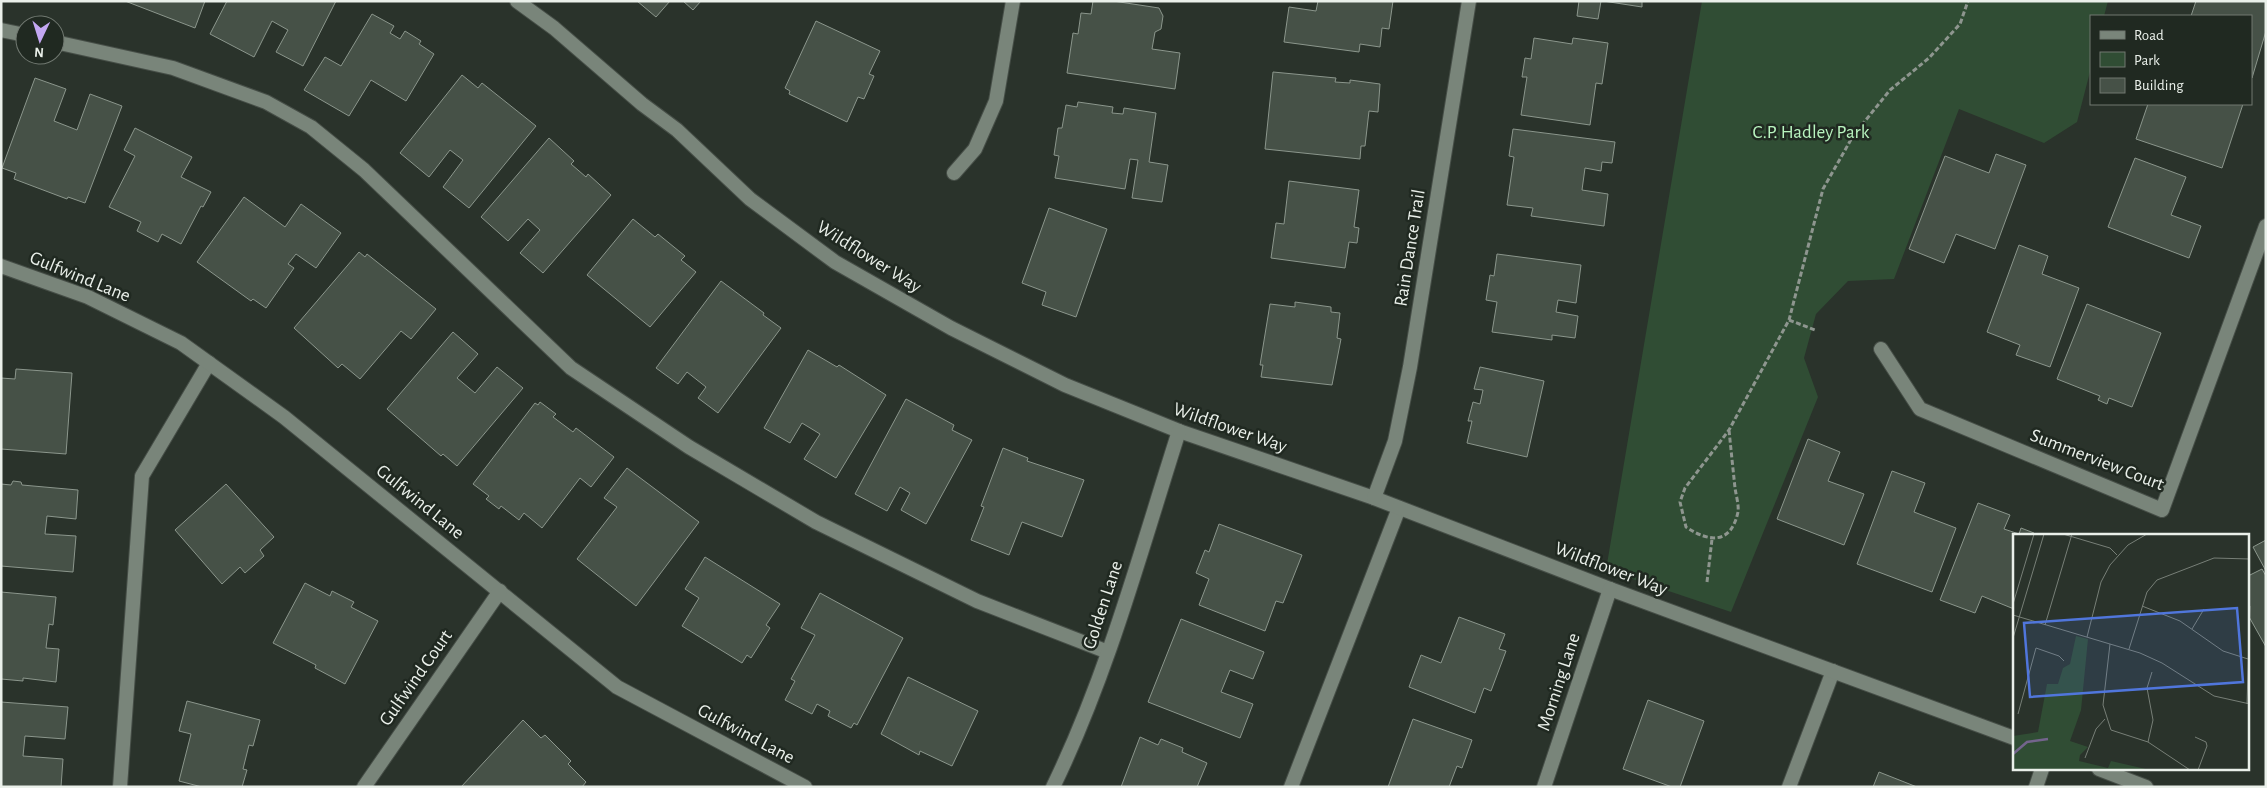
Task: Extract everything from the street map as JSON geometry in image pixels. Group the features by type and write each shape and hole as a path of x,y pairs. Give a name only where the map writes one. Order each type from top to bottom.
{"street":[{"name":"Wildflower Way","path":"517,1 554,28 642,104 677,130 750,198 835,262 951,328 1065,385 1179,431 1374,498 1610,589 2013,738"},
{"path":"954,173 975,149 996,101 1013,1"},
{"name":"Rain Dance Trail","path":"1374,498 1395,440 1410,367 1469,1"},
{"path":"1,30 15,33"},
{"path":"65,44 173,68 266,102 311,127 364,170 570,368 689,447 824,526 977,601 1108,652"},
{"name":"Summerview Court","path":"1881,349 1920,409 2162,510 2266,226"},
{"name":"Gulfwind Lane","path":"1,266 88,297 181,343 284,417 617,687 796,785"},
{"path":"120,787 142,476 209,363"},
{"name":"Golden Lane","path":"1053,787 1065,763 1108,652 1179,431"},
{"path":"1290,787 1399,508"},
{"name":"Morning Lane","path":"1544,787 1610,589"},
{"name":"Gulfwind Court","path":"364,787 500,591"},
{"path":"1789,787 1832,671"},
{"path":"2036,787 2042,770"},
{"path":"2102,770 2146,787"}],"path":[{"path":"1729,430 1738,511 1730,531 1724,537 1712,539 1698,535 1686,527 1680,502 1685,488 1729,430 1789,320 1823,189 1853,136 1890,90 1929,58 1960,24 1968,1"},
{"path":"1789,320 1815,330"},
{"path":"1707,582 1712,539"}],"green space":[{"name":"C.P. Hadley Park","path":"1702,1 2108,1 2104,15 2090,15 2090,72 2077,122 2044,143 1959,109 1894,279 1848,281 1816,314 1804,358 1818,397 1731,612 1606,570"}],"building":[{"path":"125,1 205,1 195,28"},
{"path":"227,1 336,1 303,66 276,52 288,30 272,21 254,57 210,34"},
{"path":"637,1 670,1 656,17"},
{"path":"683,1 701,1 693,10"},
{"path":"1093,1 1113,1 1159,8 1163,16 1161,29 1155,32 1152,49 1180,53 1175,89 1067,73 1073,33 1078,34 1081,13 1091,14"},
{"path":"1318,1 1393,1 1389,29 1382,28 1380,47 1360,44 1359,52 1284,42 1289,7 1316,11"},
{"path":"1579,1 1601,1 1598,19 1577,16"},
{"path":"1603,1 1642,1 1642,7"},
{"path":"2196,1 2266,1 2266,31 2252,78 2252,15 2191,15"},
{"path":"372,14 394,26 390,33 400,39 405,31 421,41 419,44 434,54 406,101 371,80 349,116 304,90 325,57 341,66"},
{"path":"816,21 880,51 869,74 874,76 864,99 858,97 847,122 789,94 790,91 785,88"},
{"path":"1534,38 1572,44 1573,38 1608,43 1602,84 1596,83 1590,125 1521,115 1527,77 1522,77 1525,58 1531,59"},
{"path":"1273,72 1336,78 1335,82 1350,83 1350,80 1380,84 1378,112 1369,111 1365,146 1361,146 1360,159 1265,149"},
{"path":"462,75 478,88 482,83 536,126 469,208 443,187 463,160 450,150 429,177 400,153"},
{"path":"35,78 66,89 54,121 77,130 90,94 122,106 85,203 68,197 67,199 14,179 16,173 2,168"},
{"path":"1078,102 1113,107 1112,113 1123,114 1124,108 1156,113 1149,162 1168,165 1162,202 1132,198 1138,160 1130,159 1125,189 1055,178 1059,156 1054,155 1058,128 1062,128 1066,105 1077,107"},
{"path":"2148,105 2243,105 2222,168 2136,139"},
{"path":"135,128 192,157 181,177 211,192 203,207 201,206 181,244 162,234 158,242 137,231 141,222 109,207 135,156 124,150"},
{"path":"1513,129 1615,142 1612,163 1602,162 1601,171 1585,168 1582,190 1608,194 1604,226 1531,216 1533,208 1507,205 1514,157 1509,156"},
{"path":"549,138 574,161 571,164 586,177 588,174 611,195 543,273 520,253 540,230 528,219 508,241 481,217"},
{"path":"1996,154 2026,165 1995,249 1956,234 1944,263 1909,249 1945,156 1989,173"},
{"path":"2135,158 2186,177 2171,215 2201,226 2189,258 2108,227"},
{"path":"1289,181 1359,190 1354,227 1359,228 1357,243 1349,242 1345,268 1271,258 1276,223 1284,224"},
{"path":"244,197 285,227 301,204 341,233 316,268 296,254 288,264 294,268 266,308 253,299 251,301 197,262"},
{"path":"1049,208 1107,229 1076,317 1042,305 1046,292 1022,283"},
{"path":"633,219 655,237 658,234 685,256 681,260 696,272 650,327 587,275"},
{"path":"2019,245 2048,256 2042,274 2079,288 2050,367 2016,355 2020,345 1987,332"},
{"path":"359,252 365,257 367,254 436,309 411,339 401,331 360,379 342,364 338,368 294,328"},
{"path":"1497,254 1581,265 1576,303 1558,300 1556,312 1578,316 1575,338 1552,335 1552,340 1492,332 1497,302 1486,300 1490,275 1494,276"},
{"path":"721,281 781,328 718,413 698,398 706,387 687,372 678,384 656,368"},
{"path":"1295,302 1331,307 1331,312 1340,313 1337,338 1341,339 1332,385 1261,377 1263,365 1260,365 1270,304 1295,307"},
{"path":"2087,304 2161,333 2132,407 2109,398 2107,404 2098,400 2100,396 2057,379"},
{"path":"453,332 478,354 457,378 475,393 497,367 523,388 457,466 443,454 441,456 387,409"},
{"path":"808,350 837,367 839,365 886,395 836,478 804,459 820,434 802,423 790,443 764,428"},
{"path":"1480,367 1544,381 1527,457 1467,443 1472,421 1468,421 1473,402 1480,404 1483,390 1474,389"},
{"path":"16,369 72,373 66,454 1,449 1,378 15,379"},
{"path":"906,399 954,425 952,430 972,440 926,524 901,510 910,493 900,487 887,511 855,494"},
{"path":"540,402 556,414 553,417 573,432 576,428 614,457 591,487 580,478 542,528 524,513 519,520 501,506 499,509 486,499 489,496 473,484 535,403 538,405"},
{"path":"1808,439 1840,452 1828,481 1864,494 1844,545 1777,519"},
{"path":"1003,448 1028,458 1027,461 1084,480 1062,537 1022,522 1009,555 971,540 984,507 981,506"},
{"path":"627,468 699,522 636,606 577,559 617,507 604,498"},
{"path":"1892,471 1925,483 1914,512 1956,528 1932,592 1857,564"},
{"path":"13,481 21,482 22,485 78,490 76,519 47,516 45,534 76,536 73,572 1,566 1,484 11,485"},
{"path":"226,484 274,537 260,550 264,556 245,573 240,567 222,584 175,530"},
{"path":"1978,503 2010,515 2004,529 2019,534 2013,534 2013,609 1982,596 1975,613 1940,600"},
{"path":"1219,524 1302,555 1283,603 1276,601 1265,631 1199,605 1209,579 1196,573 1205,550 1209,552"},
{"path":"2021,528 2034,534 2019,534"},
{"path":"2266,540 2266,571 2253,547"},
{"path":"705,557 780,604 766,625 770,628 751,658 747,655 742,663 682,626 699,598 685,589"},
{"path":"2262,569 2266,576 2266,647 2250,619 2250,575"},
{"path":"305,583 330,596 332,591 354,602 351,607 378,621 345,684 315,668 316,665 273,643"},
{"path":"1,592 56,597 53,625 49,624 46,648 59,649 56,682 23,678 23,681 1,679"},
{"path":"820,593 903,638 857,725 854,723 851,728 828,716 830,711 817,704 812,714 785,700 795,681 791,679 815,635 801,628"},
{"path":"1459,617 1505,634 1499,649 1506,651 1491,691 1484,688 1475,713 1409,687 1421,655 1441,663"},
{"path":"1181,619 1264,652 1253,679 1230,670 1221,692 1253,704 1240,738 1148,702"},
{"path":"908,677 978,711 952,766 920,751 919,755 881,734"},
{"path":"1648,700 1704,721 1680,787 1672,787 1623,769"},
{"path":"187,701 260,720 253,746 249,745 243,769 247,770 242,787 202,787 179,781 191,734 179,731"},
{"path":"1,702 68,707 65,739 25,736 23,756 63,759 61,787 1,787"},
{"path":"1413,719 1472,740 1462,768 1457,766 1449,787 1388,787"},
{"path":"523,720 541,738 545,735 571,761 568,764 586,782 582,787 461,787"},
{"path":"1140,737 1158,745 1161,739 1183,748 1182,752 1207,763 1197,787 1121,787"},
{"path":"1879,772 1917,787 1873,787"}]}
